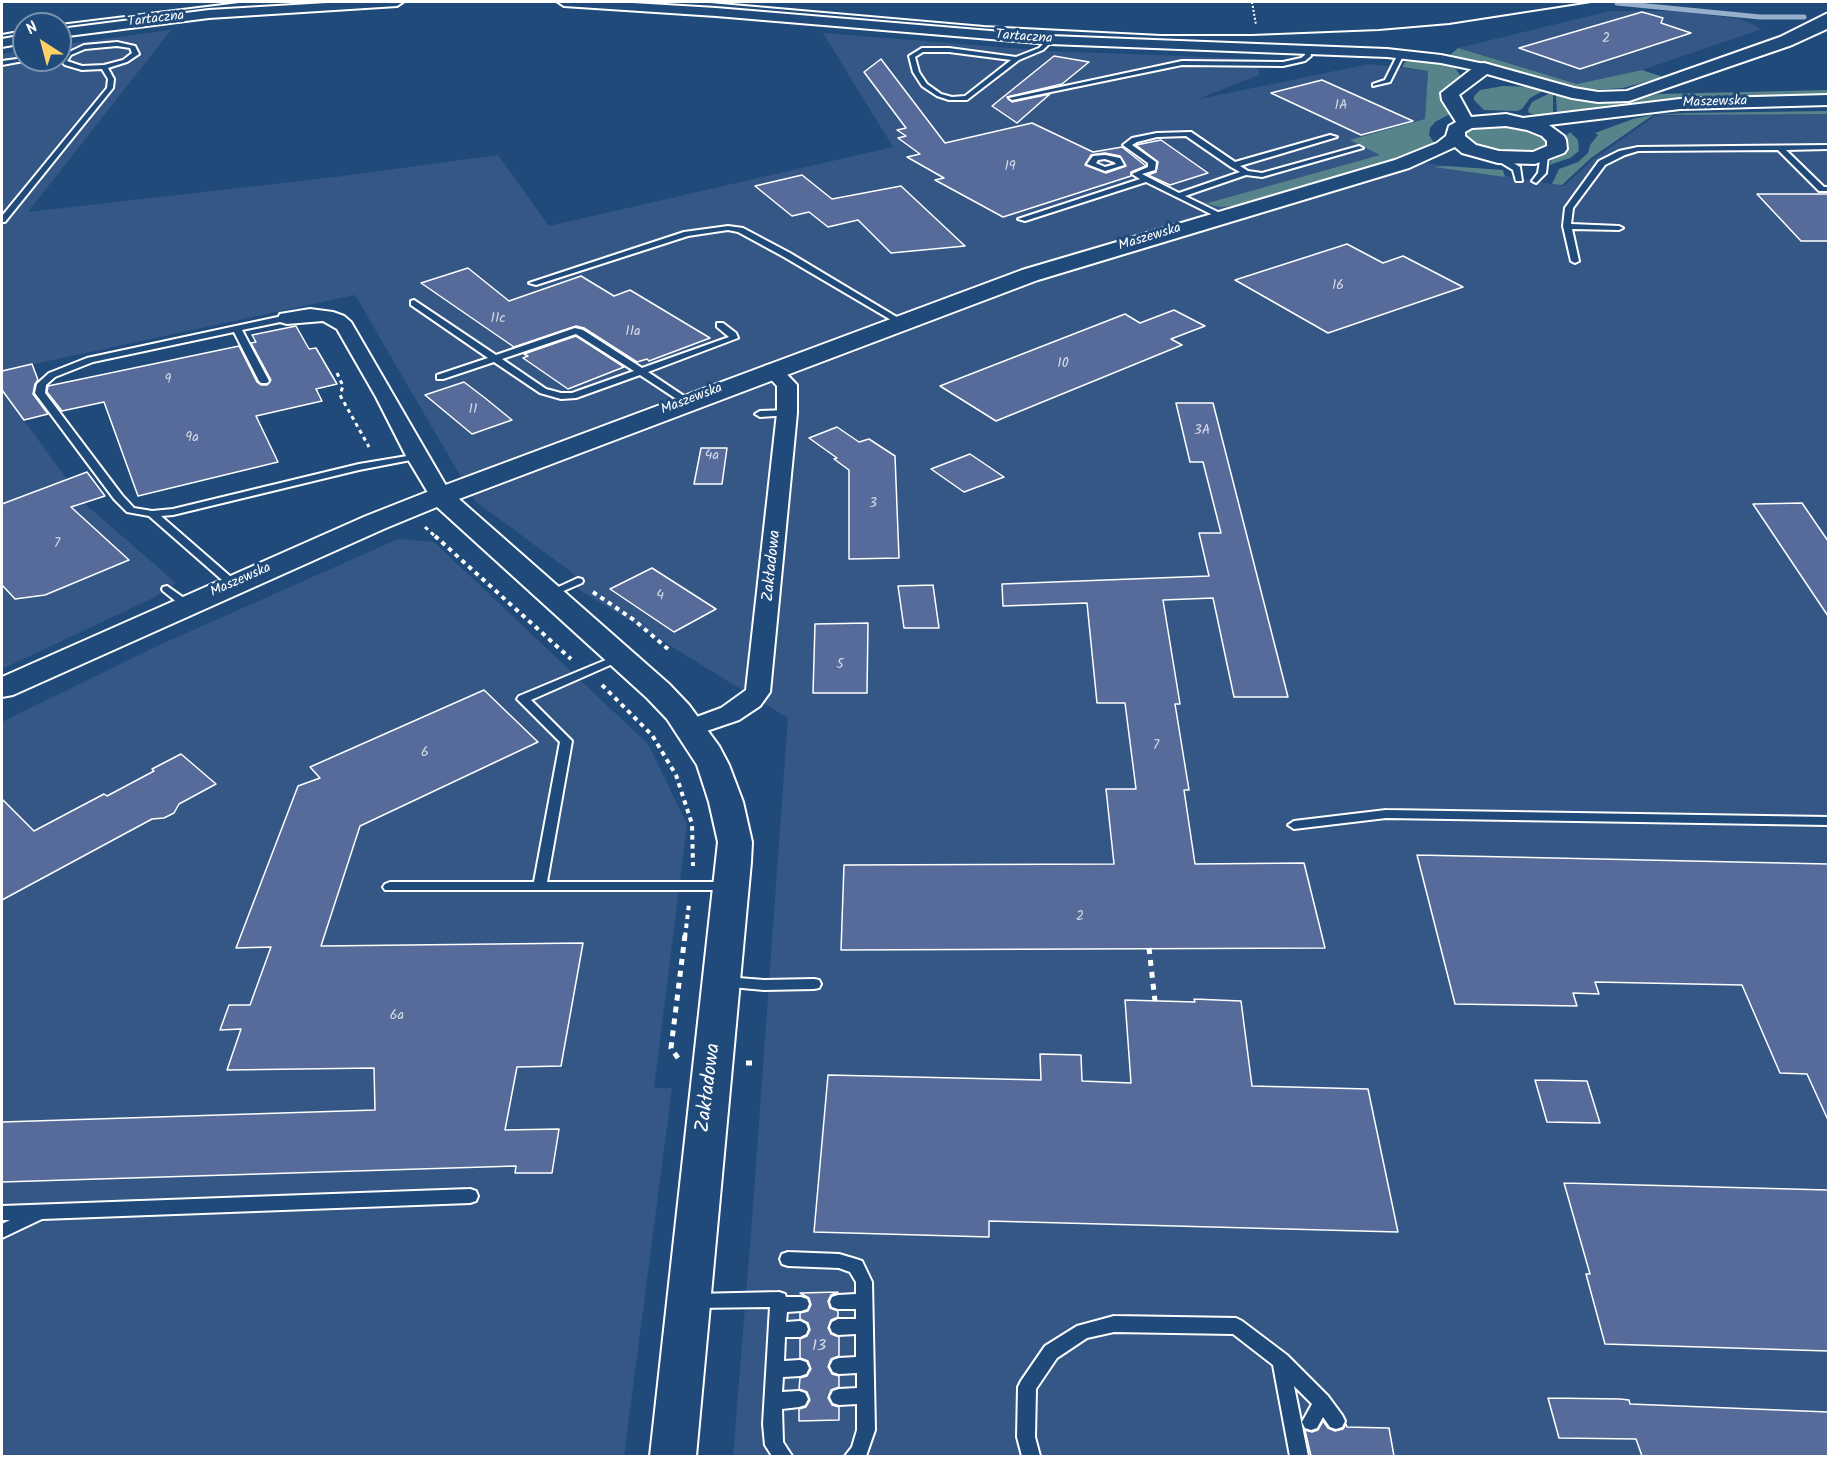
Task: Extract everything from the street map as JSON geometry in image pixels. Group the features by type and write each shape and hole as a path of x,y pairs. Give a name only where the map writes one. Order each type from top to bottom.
{"street":[{"name":"Tartaczna","path":"72,31 209,14 397,2"},
{"name":"Tartaczna","path":"564,2 716,12 1050,40 1401,54 1484,68 1580,95 1629,96 1786,41 1821,25 1828,18"},
{"path":"1484,68 1450,93 1462,145 1492,156"},
{"path":"1512,76 1474,88 1467,93 1466,98 1478,111 1553,135 1557,140 1557,149 1544,156"},
{"name":"Maszewska","path":"2,688 441,496 1030,275 1402,164 1444,147 1460,131 1480,120 1515,122 1680,104 1827,102"},
{"name":"Maszewska","path":"1553,135 1601,114"},
{"name":"Maszewska","path":"1402,164 1468,154 1523,159 1544,156"},
{"path":"287,318 310,315 326,316 337,320 344,326 386,397 416,456 441,496"},
{"name":"Zakładowa","path":"692,728 730,714 751,700 758,692 788,413 787,385 772,370"},
{"name":"Zakładowa","path":"441,496 448,505 658,691 692,728 713,765 726,802 735,842 724,981 702,1152 688,1301 667,1455"}],"lane":[{"path":"1017,59 949,50 922,50 912,56 916,72 924,84 939,95 951,99 967,98 1017,59 1041,49 1050,40"},
{"path":"72,52 95,45 117,44 136,50 132,58 104,67 72,66"},
{"path":"1012,98 1182,63 1283,64 1303,60 1308,56 1307,49"},
{"path":"1375,85 1388,81 1401,54"},
{"path":"2,220 110,88 111,80 104,67"},
{"path":"1110,158 1135,140 1157,135 1188,135 1246,173 1262,176 1359,148"},
{"path":"1234,165 1333,137"},
{"path":"1127,145 1152,162 1152,168 1136,174"},
{"path":"1575,261 1568,226 1569,208 1602,163 1622,153 1638,149 1828,147"},
{"path":"1780,148 1821,189 1828,189"},
{"path":"1492,156 1517,169 1520,179"},
{"path":"1536,181 1542,173 1544,156"},
{"path":"1115,168 1120,164 1110,158 1096,158 1091,164 1100,169 1115,168 1136,174 1221,217"},
{"path":"1179,195 1246,173"},
{"path":"1022,219 1147,179"},
{"path":"1568,226 1619,228"},
{"path":"533,283 687,234 728,228 740,230 778,250 901,322"},
{"path":"414,303 543,392 561,396 573,396 734,338 734,335 720,325"},
{"path":"287,318 90,360 67,367 42,384 40,393 118,497 131,510 152,514 173,512 386,461 416,456"},
{"path":"237,329 264,381"},
{"path":"440,377 574,331 580,332 687,402"},
{"path":"760,414 788,413"},
{"path":"152,514 234,585"},
{"path":"549,594 578,581"},
{"path":"167,589 188,605"},
{"path":"540,887 566,741 523,699 620,657"},
{"path":"1294,825 1386,814 1828,821"},
{"path":"390,887 732,887"},
{"path":"724,981 764,985 814,984"},
{"path":"2,1213 470,1197"},
{"path":"2,1231 40,1212"},
{"path":"788,1258 839,1261 856,1266 864,1282 866,1430 859,1452 854,1456"},
{"path":"688,1301 801,1304"},
{"path":"838,1302 864,1301"},
{"path":"779,1302 774,1445 783,1456"},
{"path":"1031,1456 1026,1437 1027,1387 1051,1352 1083,1331 1114,1324 1236,1326 1281,1362 1322,1402 1336,1421"},
{"path":"838,1327 864,1326"},
{"path":"778,1330 800,1329"},
{"path":"1281,1362 1299,1456"},
{"path":"839,1366 866,1364"},
{"path":"776,1370 800,1368"},
{"path":"839,1397 866,1396"},
{"path":"774,1401 799,1400"},
{"path":"1311,1422 1322,1402"}],"path":[{"path":"1252,2 1256,25"},
{"path":"337,373 343,386 340,395 375,457 386,461"},
{"path":"424,526 638,719 652,735 676,775 693,834 691,887 671,1048 683,1066"},
{"path":"578,581 634,620 668,649"},
{"path":"1149,948 1155,1001"}],"shaded area":[{"path":"1610,11 1676,11 1741,19 1762,29 1642,70 1577,84 1458,48"},
{"path":"171,30 28,212 335,177 498,155 549,226 893,147 823,33 1050,51 1257,59 1259,75 1195,100 1369,64 1428,71 1425,120 1351,140 1381,155 1564,186 1591,161 1655,116 1828,112 1828,1456 733,1456 788,718 578,589 574,574 475,501 355,295 2,371 2,54 12,52 12,72 72,72 72,43"},
{"path":"2,390 84,503 176,583 151,599 2,669"},
{"path":"398,539 434,542 648,744 687,824 654,1088 672,1088 624,1456 2,1456 2,722 157,646"}],"green space":[{"path":"1458,48 1577,84 1642,70 1663,77 1623,88 1593,90 1448,57"},
{"path":"1413,60 1446,65 1456,69 1460,75 1458,80 1445,91 1452,113 1435,122 1430,128 1429,135 1435,144 1396,160 1245,205 1219,207 1197,201 1208,203 1380,155 1350,140 1425,119 1428,71 1402,67 1405,62"},
{"path":"1503,86 1531,87 1543,91 1530,98 1522,109 1517,111 1484,110 1474,100 1474,96 1480,90"},
{"path":"1828,90 1828,97 1681,100 1631,104 1557,116 1556,94 1591,101 1614,102 1641,99 1658,94"},
{"path":"1553,94 1553,115 1546,119 1529,113 1532,102"},
{"path":"1828,111 1828,114 1653,115 1591,158 1562,185 1552,184 1559,169 1578,162 1588,153 1590,145 1598,135 1595,133 1633,119 1652,115 1685,113"},
{"path":"1504,124 1540,133 1549,142 1547,148 1539,152 1518,155 1479,148 1465,136 1471,128"},
{"path":"1570,132 1578,140 1579,151 1570,158 1549,165 1552,159 1564,150 1564,138"},
{"path":"1434,167 1503,170 1505,177"}],"building":[{"path":"1642,12 1663,18 1661,23 1691,33 1580,69 1519,48"},
{"path":"1054,56 1089,62 1062,84 1007,97 1012,102 1050,94 1017,123 992,106"},
{"path":"881,59 945,143 1032,123 1093,152 1122,147 1146,166 1131,172 1131,176 1003,217 935,180 944,178 907,157 920,154 898,138 906,136 897,130 906,128 864,72","holes":["1105,153 1120,156 1126,166 1106,173 1085,165 1091,155"]},
{"path":"1322,80 1413,121 1361,135 1271,93"},
{"path":"1161,140 1208,173 1170,185 1148,175 1156,172 1158,162 1136,145"},
{"path":"802,175 832,199 901,186 965,246 891,253 858,220 828,227 809,212 792,216 755,186"},
{"path":"1757,194 1828,194 1828,241 1801,241"},
{"path":"1347,244 1383,263 1403,256 1463,287 1328,333 1235,280"},
{"path":"468,268 509,301 581,276 614,296 630,290 710,338 649,361 647,359 637,362 584,328 576,326 514,347 421,283"},
{"path":"1174,310 1205,326 1171,339 1182,345 996,421 940,386 1125,314 1140,323"},
{"path":"296,326 309,349 316,348 337,384 316,389 322,401 256,416 278,462 138,496 104,402 62,411 47,392 48,386 239,346 257,382 267,385 271,380 251,343 256,342 252,335"},
{"path":"576,336 624,367 568,389 523,358 528,356 524,354"},
{"path":"32,364 38,380 33,394 48,414 24,420 2,390 2,371"},
{"path":"464,382 512,420 472,434 425,395"},
{"path":"1176,403 1213,403 1288,697 1234,697 1213,598 1163,600 1180,704 1175,704 1189,790 1184,790 1195,864 1304,863 1325,948 841,950 844,865 1114,864 1106,789 1136,789 1125,703 1097,703 1087,603 1003,606 1002,584 1209,576 1199,533 1221,533 1203,462 1190,462"},
{"path":"837,427 859,442 869,439 895,456 899,558 849,559 849,470 834,459 837,458 809,438"},
{"path":"701,448 727,448 722,484 694,484"},
{"path":"970,454 1004,477 964,492 931,469"},
{"path":"87,472 105,496 71,507 129,560 45,595 15,599 2,585 2,504"},
{"path":"1802,503 1828,541 1828,616 1753,504"},
{"path":"652,568 716,609 674,632 610,589"},
{"path":"933,585 939,628 904,628 898,586"},
{"path":"868,623 867,693 813,693 815,624"},
{"path":"484,690 538,742 360,826 321,946 583,943 561,1066 517,1067 505,1130 559,1129 552,1173 515,1173 516,1166 2,1182 2,1122 375,1110 374,1068 227,1070 241,1029 220,1030 229,1005 250,1005 271,947 236,948 298,786 320,778 310,767"},
{"path":"181,754 216,784 179,804 174,813 164,818 152,819 2,900 2,799 34,831 104,794 107,796"},
{"path":"1417,855 1828,864 1828,1120 1807,1074 1780,1073 1742,985 1595,982 1599,994 1573,993 1577,1006 1455,1004"},
{"path":"1194,999 1241,1001 1252,1086 1368,1089 1398,1232 989,1221 989,1237 814,1232 828,1075 1041,1080 1040,1054 1081,1055 1082,1081 1131,1083 1125,1000 1195,1002"},
{"path":"1535,1080 1587,1081 1600,1123 1547,1122"},
{"path":"1564,1183 1828,1190 1828,1351 1605,1344 1586,1274 1590,1274"},
{"path":"838,1292 831,1295 828,1301 830,1308 838,1311 838,1317 831,1320 828,1328 831,1334 839,1337 839,1356 831,1359 828,1367 832,1374 839,1376 839,1387 831,1390 828,1398 832,1405 839,1407 839,1420 799,1421 799,1409 806,1407 810,1400 807,1392 799,1389 800,1378 807,1376 811,1369 808,1361 800,1358 800,1339 807,1336 810,1330 808,1323 800,1319 800,1313 808,1311 811,1305 809,1298 800,1293"},
{"path":"1548,1398 1620,1399 1629,1400 1630,1404 1828,1412 1828,1456 1642,1456 1636,1439 1559,1438"},
{"path":"1323,1421 1328,1428 1335,1431 1343,1429 1346,1424 1347,1427 1389,1428 1394,1456 1311,1456 1305,1430 1312,1432 1318,1430"}],"waterway":[{"path":"1617,3 1760,17 1804,17"}],"railway":[{"path":"72,23 239,2"},
{"path":"710,2 984,26 1161,35 1252,35 1379,30 1449,24 1591,2"},
{"path":"2,34 12,32"}]}
